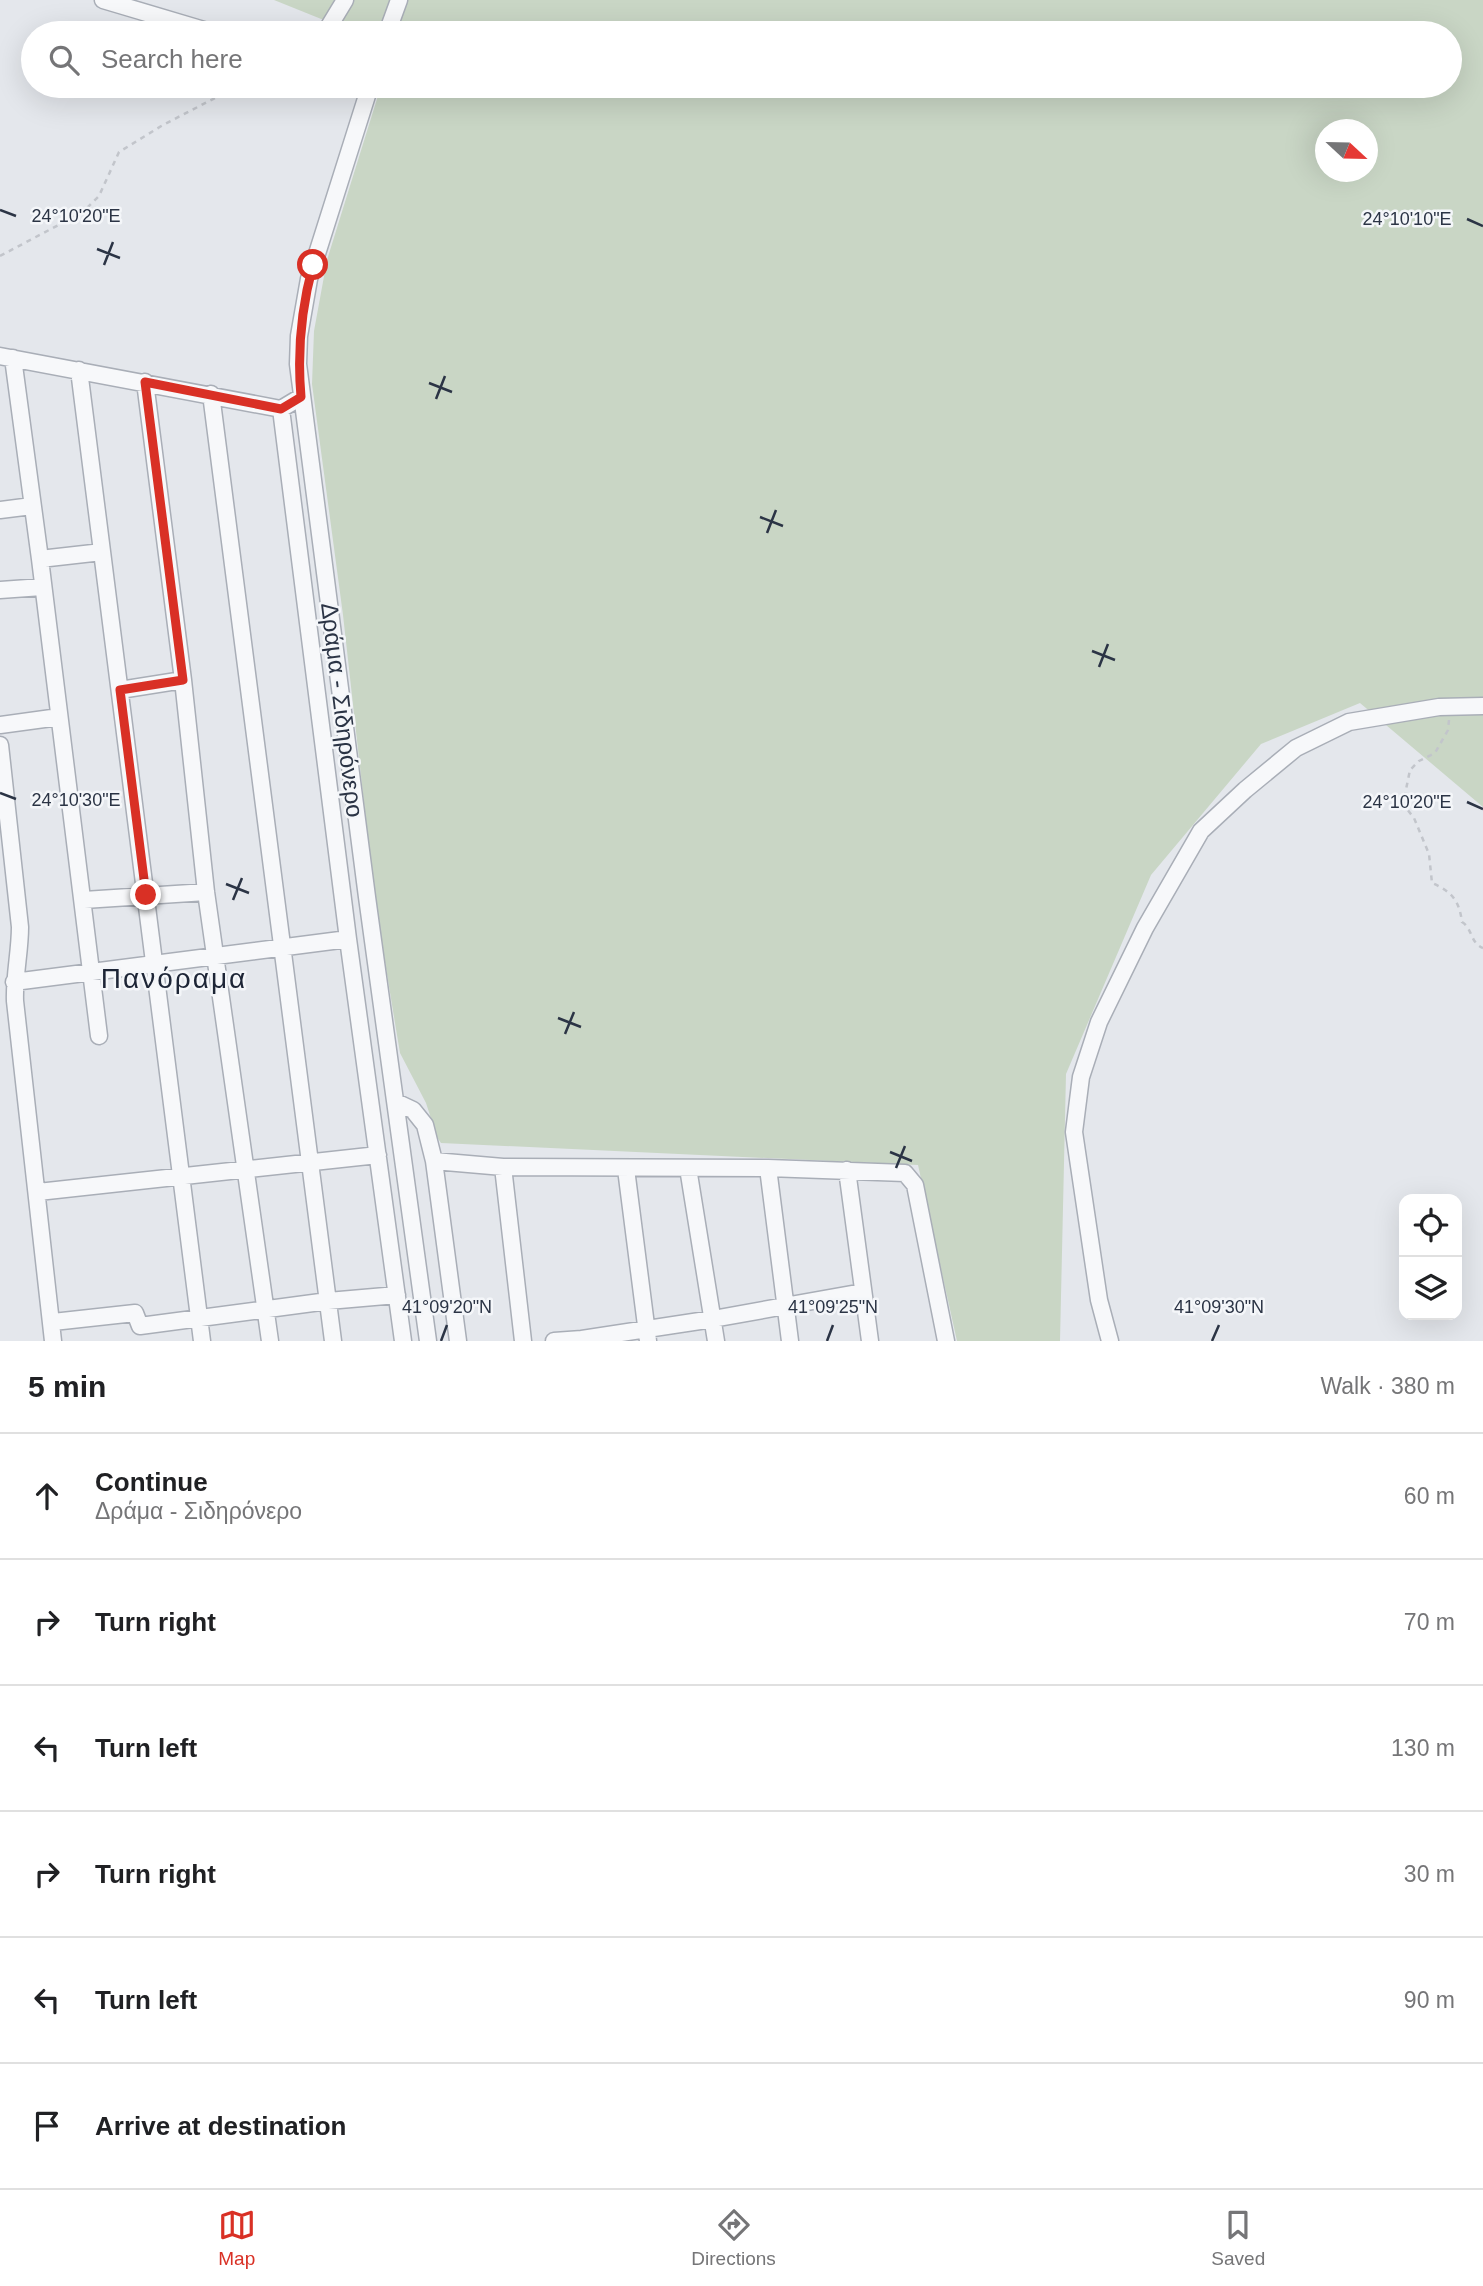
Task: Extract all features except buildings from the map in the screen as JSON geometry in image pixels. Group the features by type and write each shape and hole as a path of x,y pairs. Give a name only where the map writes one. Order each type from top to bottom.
{"street":[{"path":"103,0 174,21"},
{"path":"332,21 345,0"},
{"name":"Δράμα - Σιδηρόνερο","path":"366,98 309,279 298,352 301,397 428,1341"},
{"path":"99,1036 33,506 6,357 281,409 301,397"},
{"path":"79,370 202,1341"},
{"path":"145,382 183,680 206,892 270,1341"},
{"path":"211,394 333,1341"},
{"path":"281,409 402,1341"},
{"path":"0,510 33,506"},
{"path":"40,559 102,552"},
{"path":"0,590 42,587"},
{"path":"120,690 183,680"},
{"path":"1110,1341 1099,1300 1074,1132 1081,1077 1099,1022 1144,928 1201,831 1296,748 1349,722 1451,707 1483,706"},
{"path":"0,725 58,717"},
{"path":"0,744 20,927 14,982 53,1341"},
{"path":"84,900 206,892"},
{"path":"14,982 348,939"},
{"path":"0,958 17,958"},
{"path":"396,1102 413,1110 425,1125 434,1161 458,1341"},
{"path":"38,1192 378,1155"},
{"path":"434,1161 503,1167 768,1168 905,1173 913,1180 946,1341"},
{"path":"503,1167 523,1341"},
{"path":"688,1168 716,1341"},
{"path":"768,1168 790,1341"},
{"path":"626,1169 646,1335"},
{"path":"847,1170 870,1341"},
{"path":"554,1341 646,1335 713,1319 863,1292"},
{"path":"53,1322 135,1313 140,1326 328,1301 397,1295"}],"path":[{"path":"0,256 83,212 99,196 119,152 215,98"},
{"path":"1451,707 1448,730 1435,753 1419,761 1410,770 1404,804 1414,818 1429,853 1432,883 1454,896 1460,908 1462,922 1469,929 1474,942 1483,948"}],"green space":[{"path":"274,0 1483,0 1483,807 1360,703 1261,744 1151,875 1066,1074 1060,1341 957,1341 918,1165 441,1143 426,1103 400,1053 375,901 343,615 312,384 314,331 327,260 377,98 1462,98 1462,21 326,21"}],"district":[{"name":"Πανόραμα","path":"174,978"}],"route":[{"path":"146,895 120,690 183,680 145,382 281,409 301,397 299,337 313,265"}]}
